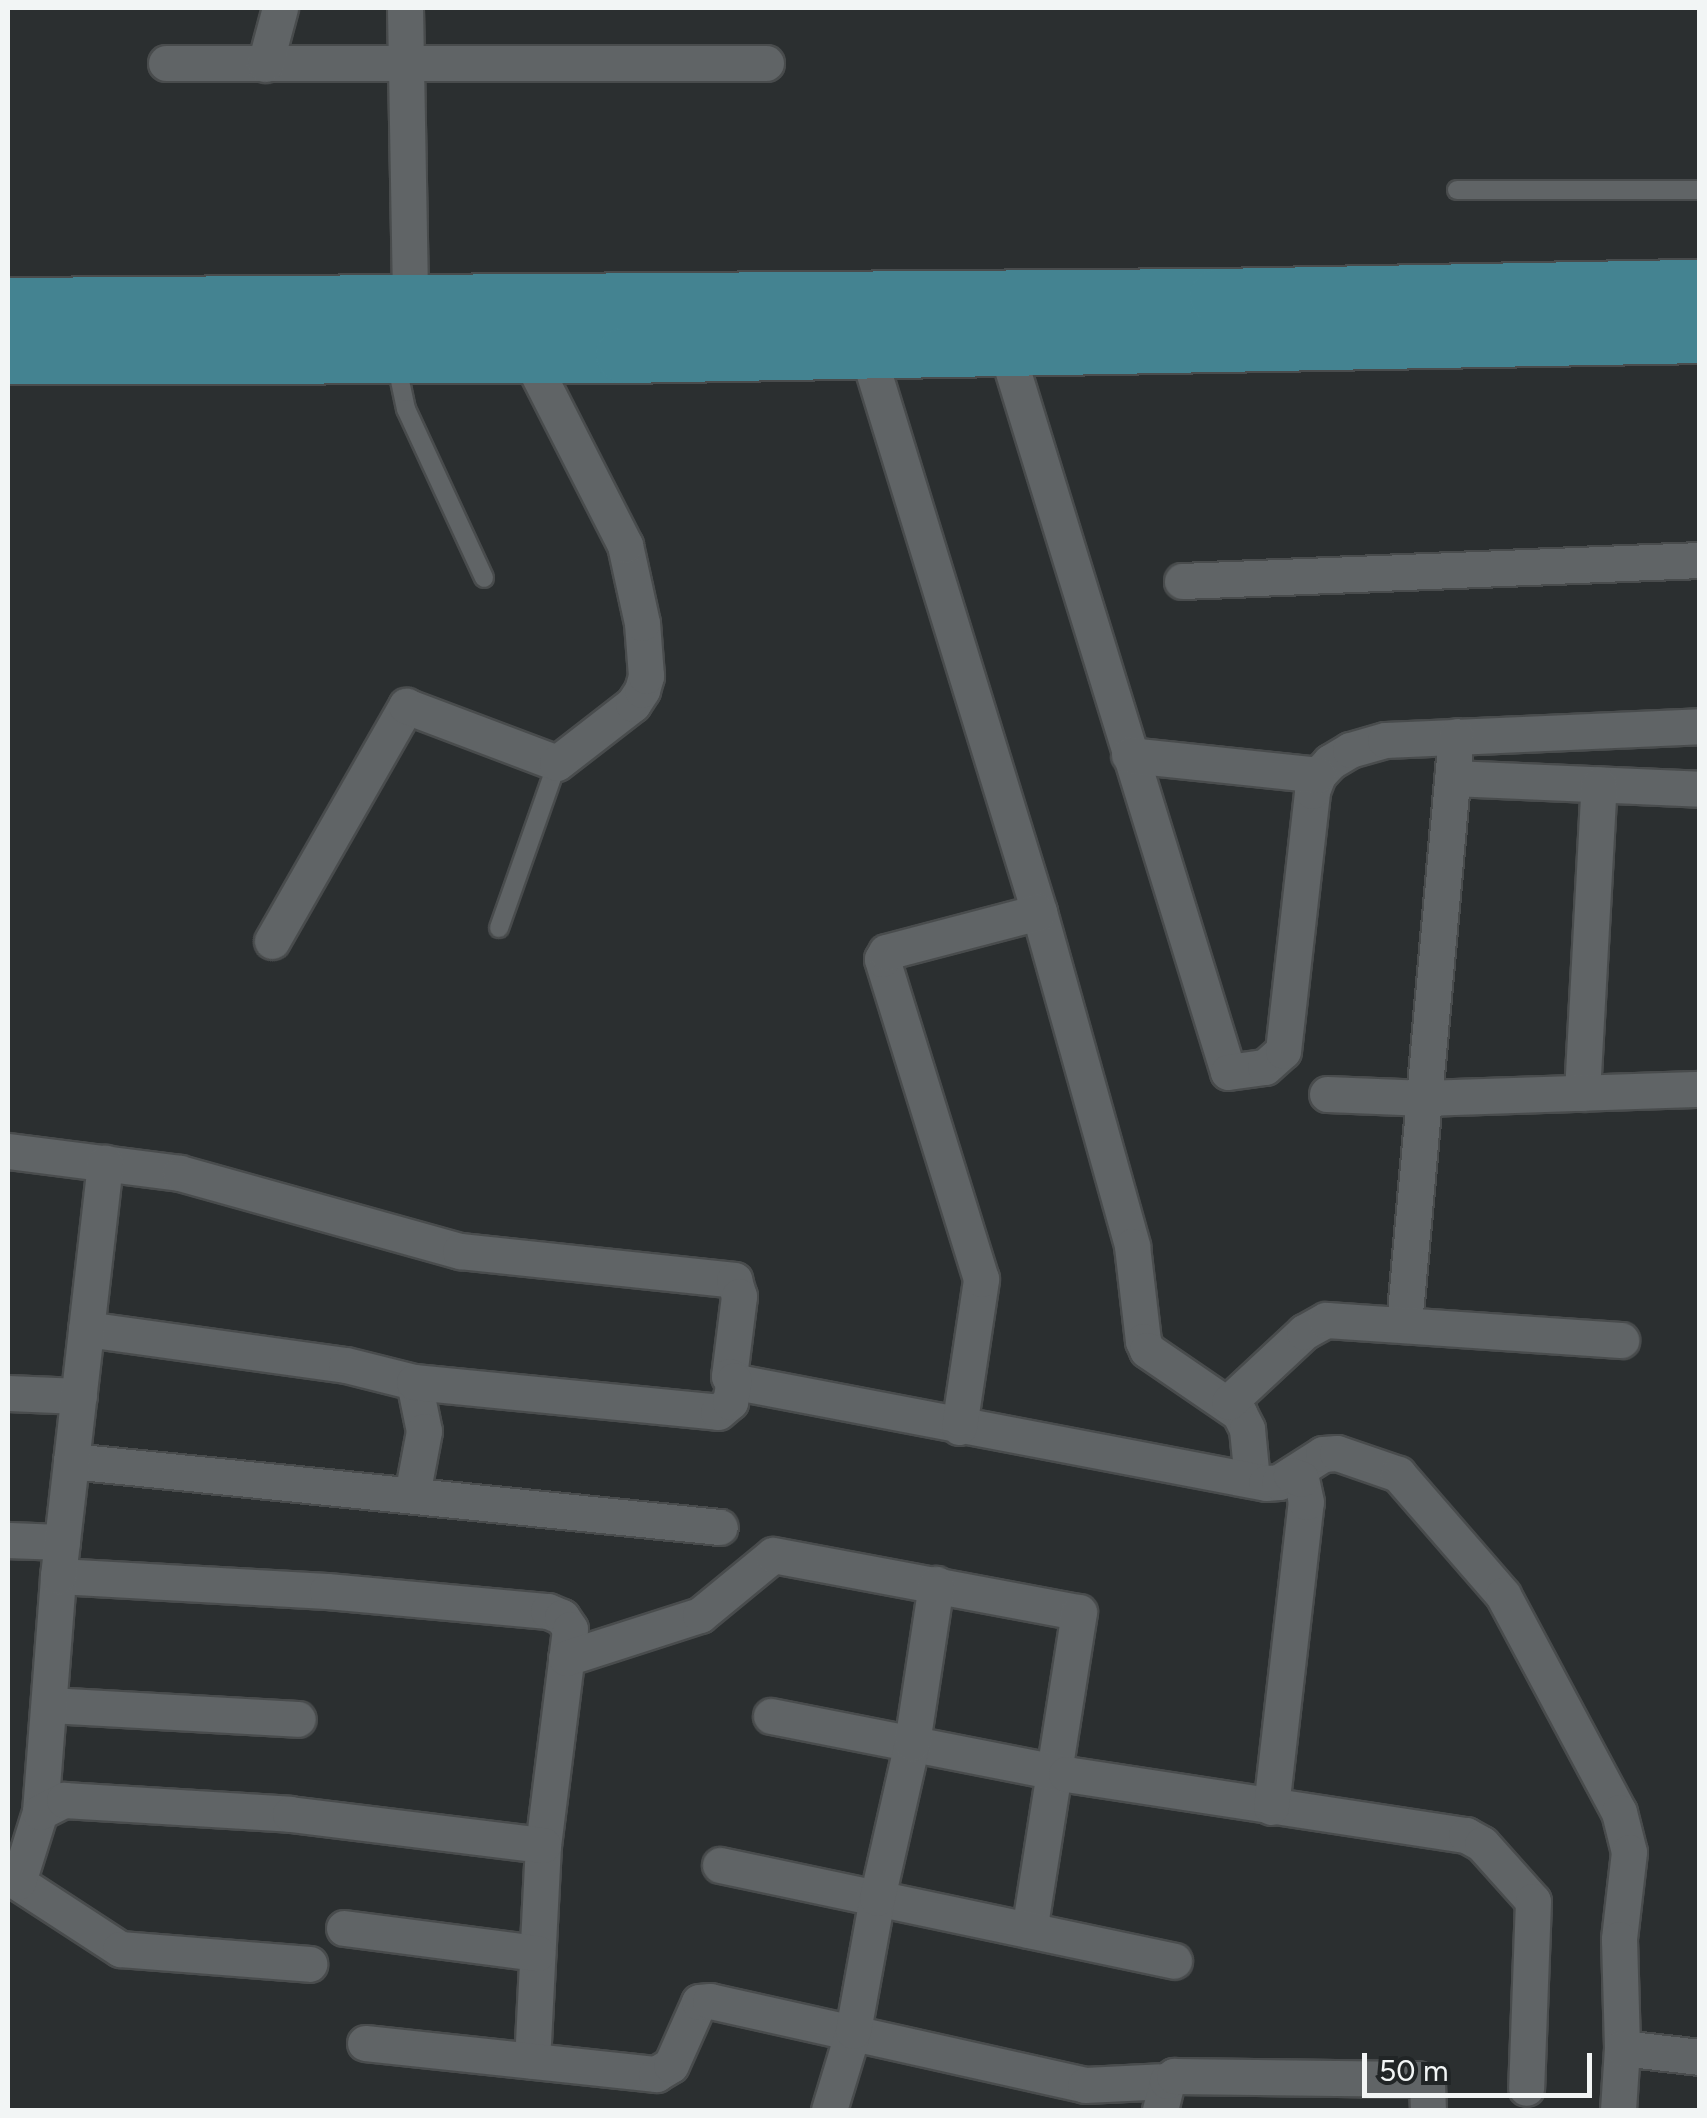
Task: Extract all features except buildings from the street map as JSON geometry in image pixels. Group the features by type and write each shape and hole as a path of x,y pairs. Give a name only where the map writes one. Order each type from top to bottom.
{"main road":[{"path":"8,306 1700,286"},
{"path":"8,356 867,351 1700,334"}],"street":[{"path":"265,64 280,8"},
{"path":"405,8 410,303"},
{"path":"166,63 766,64"},
{"path":"1006,349 1223,1065 1237,1073 1265,1068 1283,1051 1318,775"},
{"path":"867,351 1040,912 1132,1246 1143,1341 1147,1350 1229,1402 1248,1430 1252,1480"},
{"path":"272,942 406,706 557,764 633,704 646,676 642,623 625,546 528,355"},
{"path":"1182,582 1700,560"},
{"path":"1128,755 1318,775 1350,750 1385,740 1700,726"},
{"path":"1404,1324 1456,736"},
{"path":"1452,778 1700,788"},
{"path":"1582,1093 1599,784"},
{"path":"959,1427 981,1279 882,959 886,952 1040,912"},
{"path":"1327,1094 1426,1098 1700,1088"},
{"path":"8,1151 202,1178 460,1251 734,1280 739,1296 729,1369 734,1380 730,1402 718,1412 414,1382 346,1364 86,1329"},
{"path":"105,1163 60,1559 40,1812 13,1879 120,1949 308,1964"},
{"path":"1229,1402 1316,1324 1340,1318 1622,1340"},
{"path":"734,1380 959,1427 1252,1480 1279,1482 1323,1454 1337,1452 1398,1474 1503,1595 1619,1812 1629,1852 1619,1939 1622,2048 1618,2110"},
{"path":"412,1496 424,1431 414,1382"},
{"path":"8,1393 79,1396"},
{"path":"72,1461 720,1527"},
{"path":"1271,1807 1306,1502 1301,1479 1291,1475"},
{"path":"8,1540 60,1559 548,1611 562,1617 570,1629 543,1844 532,2062"},
{"path":"566,1658 700,1615 773,1555 1079,1612 1029,1930"},
{"path":"830,2110 853,2030 876,1898 912,1743 936,1584"},
{"path":"49,1705 298,1719"},
{"path":"771,1716 1052,1772 1271,1807 1451,1830 1482,1844 1525,1887 1533,1901 1526,2088"},
{"path":"40,1812 64,1800 270,1812 543,1844"},
{"path":"720,1864 1174,1961"},
{"path":"344,1928 538,1953"},
{"path":"365,2043 665,2073 693,2011 699,2002 710,2001 1086,2084 1163,2096 1174,2076 1417,2079 1427,2083 1428,2110"},
{"path":"1622,2048 1700,2057"}],"lane":[{"path":"1456,190 1700,190"},
{"path":"395,355 406,409 484,578"},
{"path":"499,928 557,764"}]}
